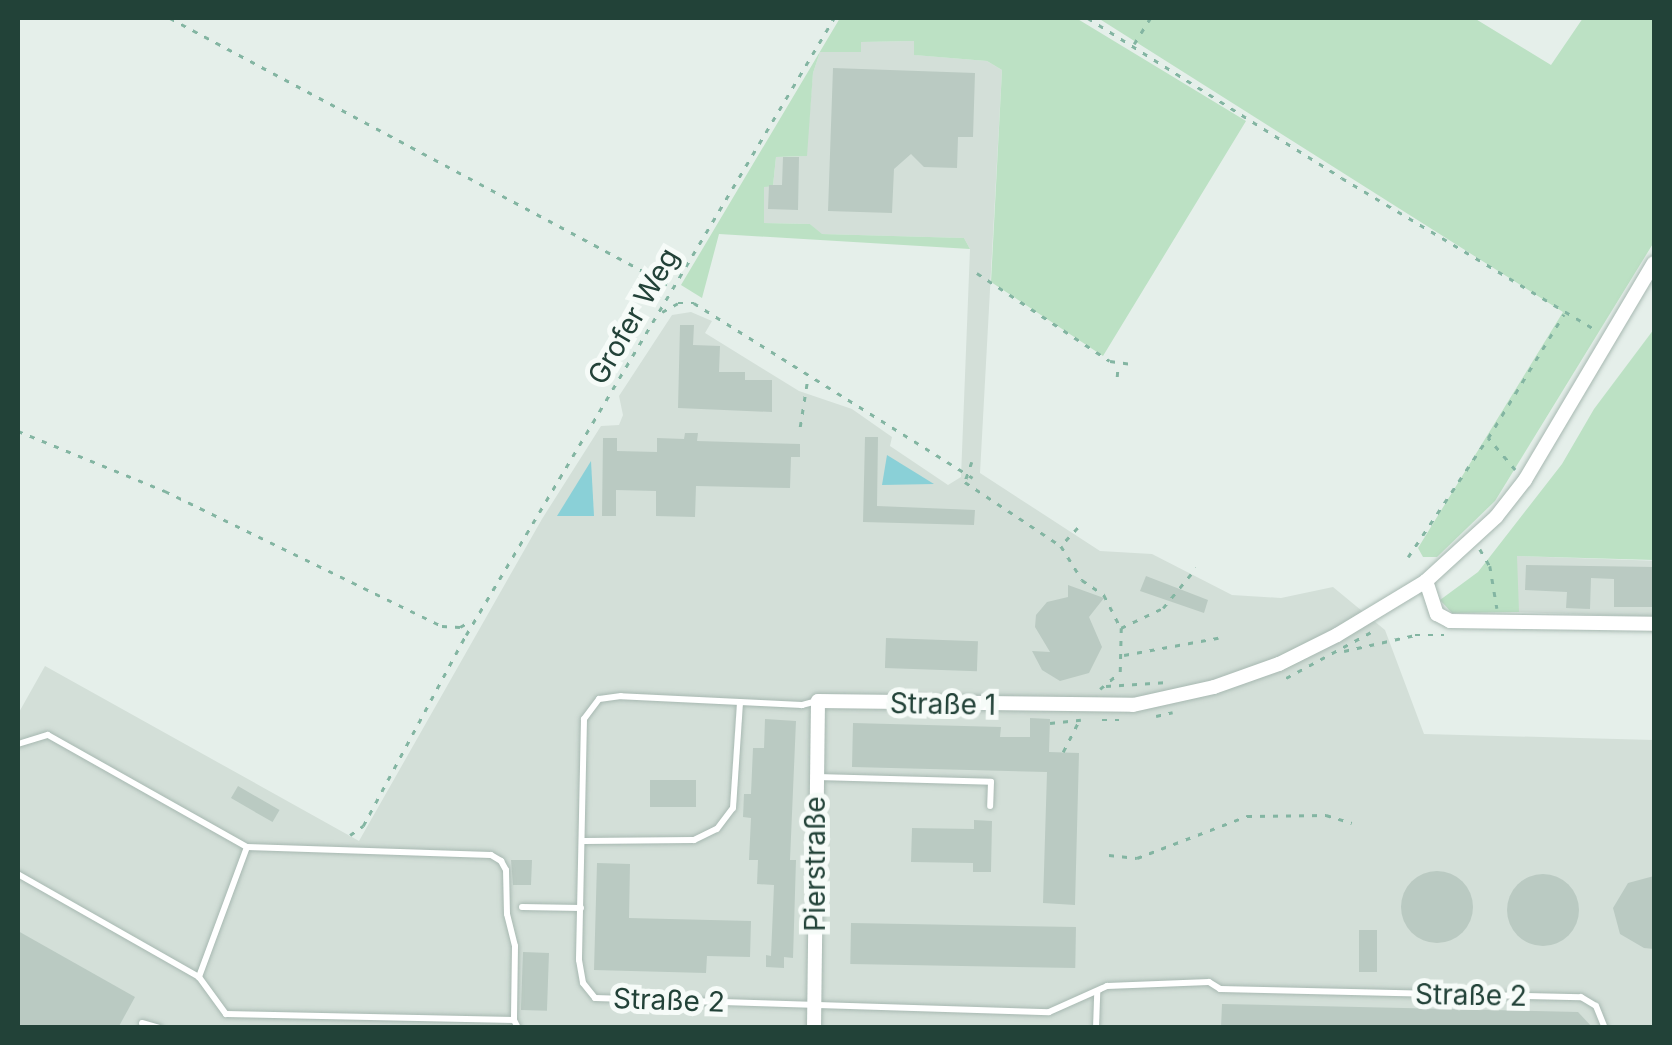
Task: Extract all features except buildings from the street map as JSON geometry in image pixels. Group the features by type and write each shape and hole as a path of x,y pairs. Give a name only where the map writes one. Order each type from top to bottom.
{"street":[{"name":"Straße 1","path":"818,702 1068,706 1088,710 1214,687 1279,664 1426,581 1496,516 1524,480 1654,263"},
{"path":"1426,581 1437,614 1450,622 1654,624"},
{"name":"Pierstraße","path":"814,1028 818,702"}],"lane":[{"name":"Straße 2","path":"818,702 621,696 598,699 584,719 579,960 583,983 595,998 1049,1012 1097,990 1208,982 1220,989 1581,997 1596,1006 1606,1028"},
{"path":"584,841 694,840 717,829 733,808 740,702"},
{"path":"18,744 48,735 247,847 492,856 501,861 506,870 507,914 515,946 516,1024 226,1014 200,976 18,874"},
{"path":"816,777 991,782 990,806"},
{"path":"200,976 247,847"},
{"path":"522,908 581,908"},
{"path":"1096,1028 1097,990"},
{"path":"142,1022 158,1028"}],"path":[{"path":"170,18 672,286"},
{"name":"Grofer Weg","path":"350,834 363,826 466,634 834,18"},
{"path":"1088,18 1610,338"},
{"path":"1133,45 1150,18"},
{"path":"977,274 1118,362 1132,364"},
{"path":"661,313 678,304 694,303 973,478"},
{"path":"1408,556 1488,438 1564,313"},
{"path":"1117,377 1118,362"},
{"path":"800,427 809,374"},
{"path":"18,431 165,491 442,626 460,627 475,619"},
{"path":"1488,438 1524,480"},
{"path":"972,462 964,473 965,482 1061,546 1082,580 1104,595 1121,628 1120,672 1088,696 1088,710 1063,752"},
{"path":"1061,546 1078,528"},
{"path":"1489,537 1480,548 1490,566 1500,624"},
{"path":"1121,628 1163,608 1196,568"},
{"path":"1274,682 1340,652 1384,624"},
{"path":"466,634 472,638"},
{"path":"1340,652 1415,635 1450,634"},
{"path":"1122,655 1218,638"},
{"path":"1104,686 1170,681"},
{"path":"1088,710 1106,722 1124,720"},
{"path":"1143,717 1178,711"},
{"path":"1050,723 1079,722"},
{"path":"1108,855 1137,858 1247,816 1326,815 1352,823"}],"shaded area":[{"path":"914,41 915,55 987,61 1002,70 980,473 1100,551 1152,554 1232,595 1281,598 1333,587 1385,630 1424,734 1654,740 1654,1027 18,1028 18,714 45,666 359,841 542,519 601,426 619,425 623,415 619,396 672,315 691,312 712,321 705,333 799,391 852,409 892,437 890,446 948,485 961,477 970,249 964,238 821,234 810,224 764,223 764,186 773,186 776,157 806,156 813,73 820,52 860,52 860,42"},
{"path":"1517,556 1654,561 1652,617 1515,612"}],"green space":[{"path":"840,18 1076,18 1246,121 1103,356 991,282 1002,70 987,61 914,55 914,41 861,42 861,52 820,52 813,73 807,156 776,157 773,186 764,187 764,223 810,224 822,234 964,238 970,249 719,234 702,298 681,285"},
{"path":"1098,18 1474,18 1551,65 1583,18 1654,18 1654,242 1495,501 1437,557 1423,557 1418,548 1563,312"},
{"path":"1654,329 1654,560 1517,556 1519,612 1452,613 1440,600 1478,572 1562,464 1594,409"}],"water":[{"path":"887,455 934,484 882,485"},
{"path":"591,461 594,516 557,516"}]}
